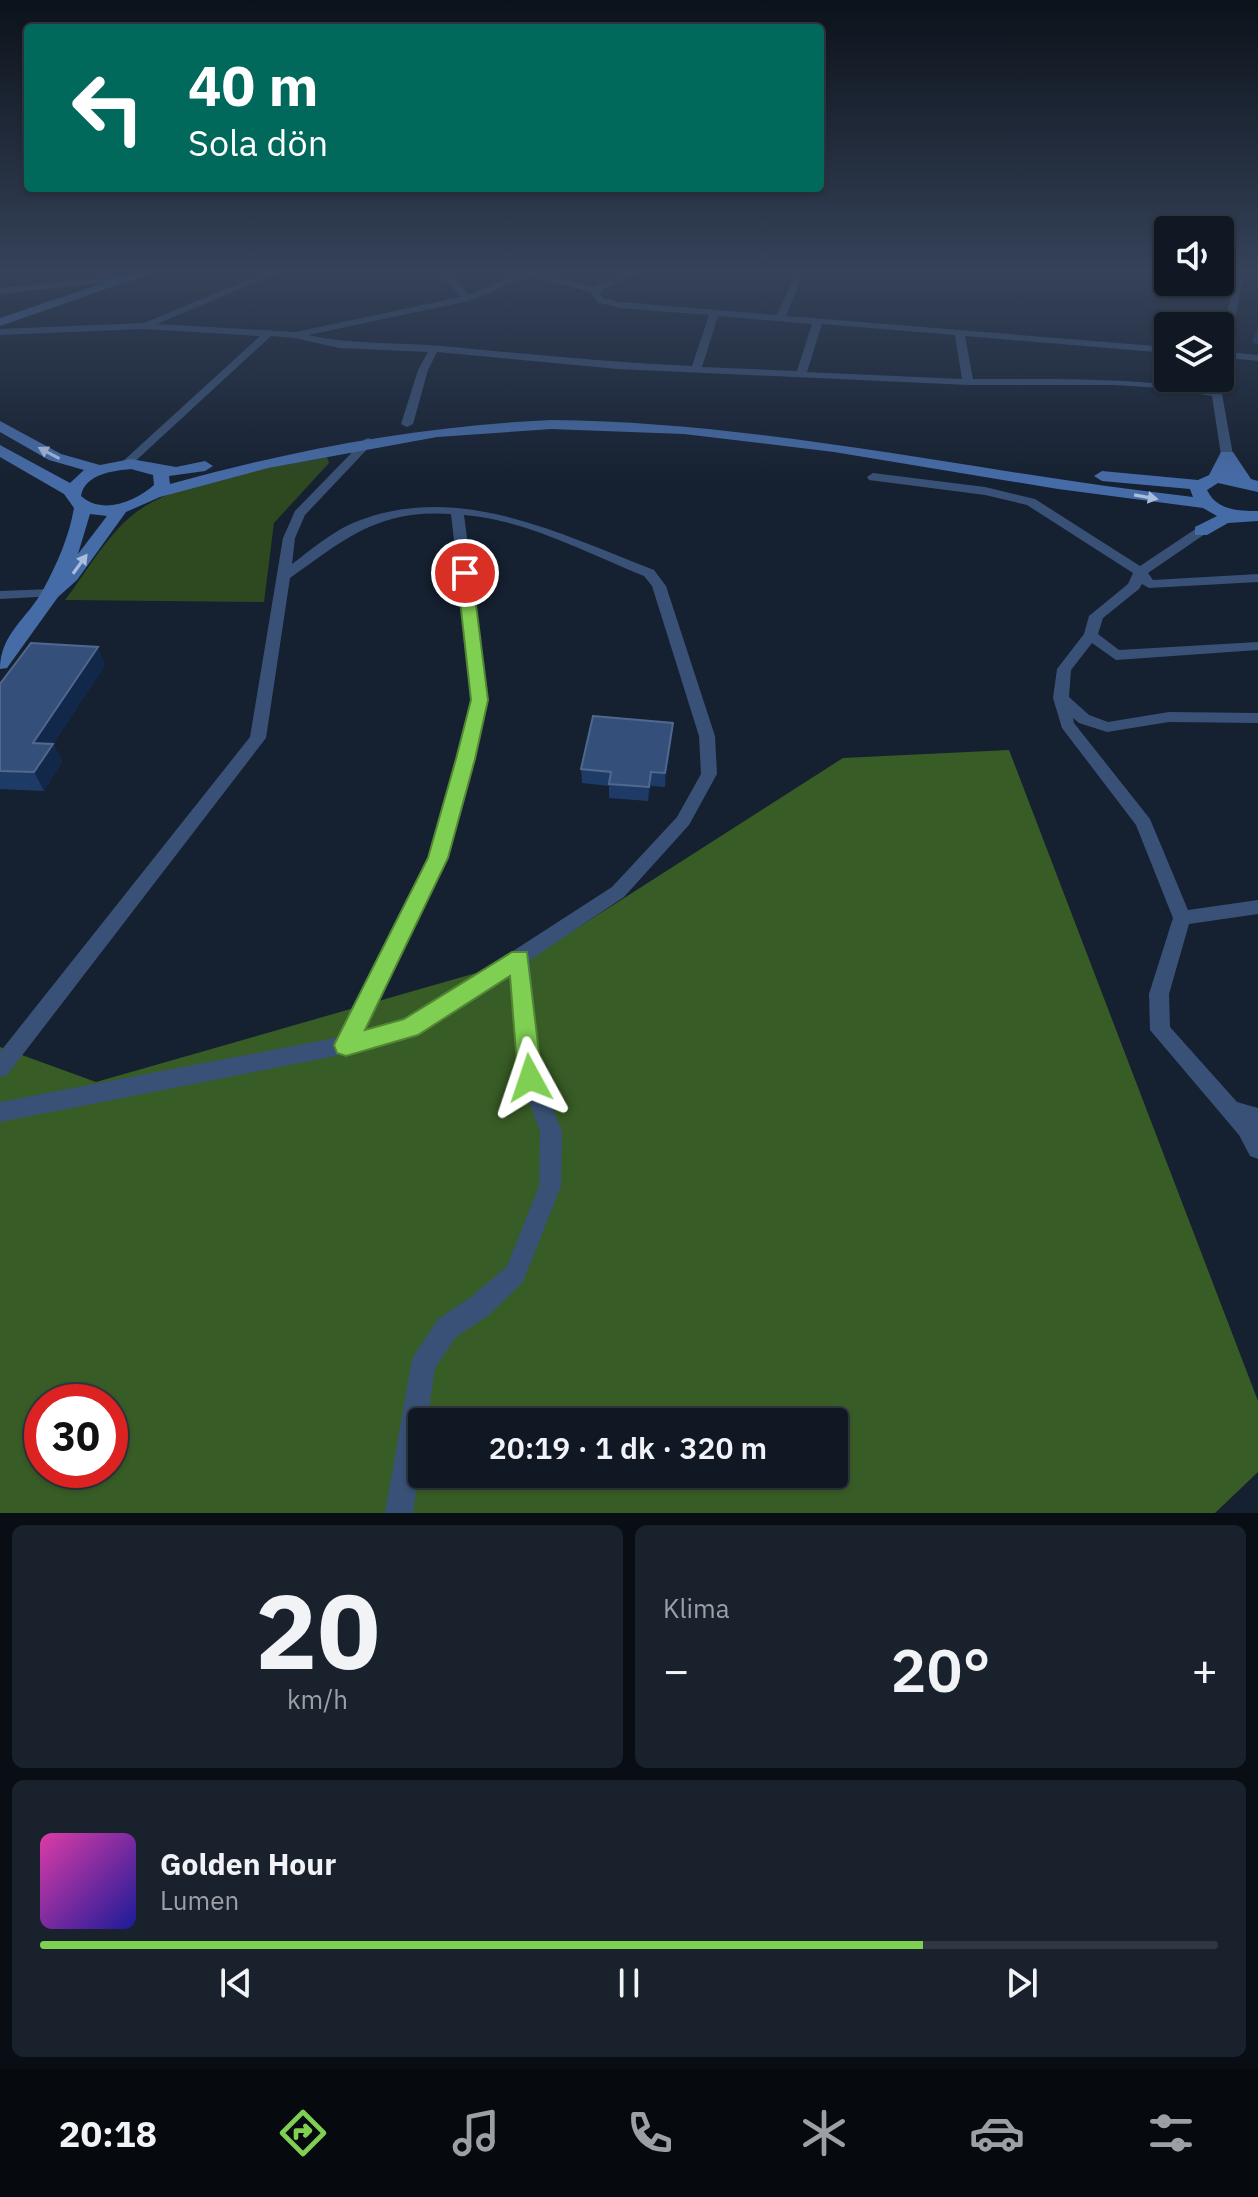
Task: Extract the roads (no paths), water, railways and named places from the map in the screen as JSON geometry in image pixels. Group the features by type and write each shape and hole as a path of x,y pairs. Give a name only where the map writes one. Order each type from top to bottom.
{"main road":[{"path":"0,663 51,593 78,535 78,499 82,479 101,470 125,465 176,472 302,441 407,424 563,413 680,417 845,436 1109,477 1254,485"},
{"path":"51,593 71,576 121,508 156,493 221,474 369,441 550,424 666,428 791,441 1211,506 1250,516"},
{"path":"0,426 55,457 101,470"},
{"path":"0,450 78,499 121,508"},
{"path":"1211,506 1198,494 1227,455 1254,485"},
{"path":"155,469 164,479 156,493"},
{"path":"1201,531 1211,506"},
{"path":"1201,531 1223,519 1250,516"}],"street":[{"path":"125,465 259,343"},
{"path":"328,343 618,366 968,382 1114,382 1217,394 1227,455"},
{"path":"696,369 704,343"},
{"path":"801,374 811,343"},
{"path":"961,343 968,382"},
{"path":"1072,343 1154,349"},
{"path":"407,424 423,370 434,349"},
{"path":"1234,355 1258,358"},
{"path":"0,1068 258,738 289,538 299,514 369,441"},
{"path":"873,477 985,491 1031,502 1140,572 1149,584 1258,578"},
{"path":"0,1112 346,1045 410,1028 520,959 618,892 683,821 709,774 707,736 659,586 649,573 516,522 457,510 434,509 386,515 359,525 331,540 283,576"},
{"path":"346,1045 438,858 480,700 457,510"},
{"path":"1201,531 1140,572 1134,586 1096,616 1091,635 1064,669 1061,698 1067,724 1144,823 1182,918 1159,994 1160,1030 1247,1128 1258,1149"},
{"path":"0,595 51,593"},
{"path":"1091,635 1116,655 1258,646"},
{"path":"1061,698 1084,719 1107,727 1182,717 1258,718"},
{"path":"1182,918 1258,907"},
{"path":"399,1513 423,1364 447,1328 480,1306 515,1274 550,1186 551,1131 530,1078 520,959"},
{"path":"1231,1109 1258,1118"}]}
